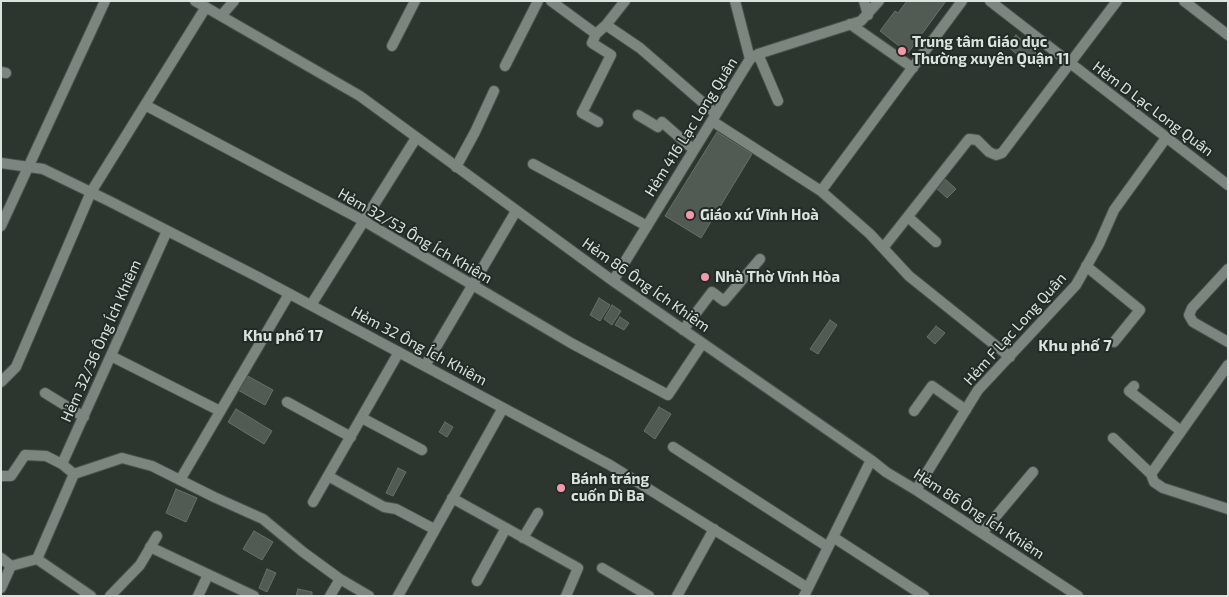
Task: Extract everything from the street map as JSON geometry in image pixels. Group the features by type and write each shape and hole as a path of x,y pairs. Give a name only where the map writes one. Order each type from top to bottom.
{"street":[{"path":"1,226 105,1"},
{"name":"Hẻm 86 Ông Ích Khiêm","path":"195,1 360,96 516,211 702,344 886,472 1078,596"},
{"path":"221,16 234,1"},
{"path":"392,46 415,1"},
{"path":"505,66 538,1"},
{"path":"551,1 596,34"},
{"path":"598,122 582,113 611,55 592,42 596,34 606,25 624,1"},
{"path":"735,1 754,56 778,101"},
{"path":"864,1 868,15"},
{"name":"Hẻm 416 Lạc Long Quân","path":"613,281 754,56 861,21 879,1"},
{"path":"821,191 962,1"},
{"name":"Hẻm D Lạc Long Quân","path":"990,1 1069,64 1228,185"},
{"path":"883,248 969,139 977,140 988,152 996,155 1002,152 1117,1"},
{"path":"1184,1 1228,35"},
{"path":"1,382 16,367 91,192 206,7"},
{"path":"850,24 912,68"},
{"path":"606,25 640,48 714,118 821,191 870,234 909,276 1010,357"},
{"path":"456,167 494,91"},
{"name":"Hẻm 32/53 Ông Ích Khiêm","path":"145,105 364,221 571,343 668,395 702,344"},
{"path":"638,114 658,127 662,122 694,150"},
{"path":"311,305 416,138"},
{"name":"Hẻm F Lạc Long Quân","path":"916,490 978,390 1076,285 1099,244 1114,210 1166,138"},
{"name":"Hẻm 32 Ông Ích Khiêm","path":"1,163 43,170 91,192 311,305 610,465 714,529 806,592"},
{"path":"533,164 647,226"},
{"path":"425,366 516,211"},
{"path":"908,217 936,242"},
{"name":"Hẻm 32/36 Ông Ích Khiêm","path":"62,464 167,231"},
{"path":"683,330 712,292 724,301 760,259"},
{"path":"1086,266 1140,310 1114,342"},
{"path":"1228,269 1192,308 1189,315 1192,322 1228,342"},
{"path":"180,480 289,294"},
{"path":"313,502 399,352"},
{"path":"111,356 220,411"},
{"path":"1151,474 1228,365"},
{"path":"914,411 932,386 966,410"},
{"path":"1134,386 1129,391 1181,431"},
{"path":"45,393 84,417"},
{"path":"287,402 351,437"},
{"path":"398,596 503,408"},
{"path":"362,418 422,450"},
{"path":"1113,438 1151,474 1154,482 1163,488 1228,509"},
{"path":"673,447 830,542 924,596"},
{"path":"1,476 11,476 25,455 46,456 62,464 74,474"},
{"path":"37,559 74,474 122,458 152,466 263,519 340,580 369,596"},
{"path":"806,592 871,460"},
{"path":"982,533 1033,472"},
{"path":"328,476 384,507 396,508 434,529"},
{"path":"452,498 578,568 566,596"},
{"path":"523,538 538,513"},
{"path":"477,580 506,528"},
{"path":"681,594 714,529"},
{"path":"110,596 140,565 157,536"},
{"path":"150,547 254,596"},
{"path":"1,558 11,566"},
{"path":"11,566 37,559 91,596"},
{"path":"1,588 11,566"},
{"path":"602,568 649,596"},
{"path":"198,596 208,575"},
{"path":"330,596 340,580"}],"building":[{"path":"907,1 946,1 908,53 880,31 895,11 898,13"},
{"path":"1016,35 1036,53 1027,63 1006,45"},
{"path":"717,132 752,154 701,238 665,216"},
{"path":"944,178 956,189 947,198 935,187"},
{"path":"599,298 610,305 600,321 590,315"},
{"path":"612,305 621,311 612,325 604,319"},
{"path":"620,317 629,323 624,330 615,325"},
{"path":"830,320 837,325 818,354 810,349"},
{"path":"936,326 945,333 935,344 927,337"},
{"path":"244,374 273,390 265,405 236,389"},
{"path":"659,407 671,414 655,439 644,431"},
{"path":"236,409 272,431 264,444 228,422"},
{"path":"445,422 453,427 447,437 439,432"},
{"path":"398,468 406,472 393,496 386,493"},
{"path":"176,489 197,498 186,522 166,513"},
{"path":"254,531 273,542 262,560 243,549"},
{"path":"267,569 276,573 267,592 259,588"},
{"path":"298,589 312,592 312,596 296,596"}],"place":[{"name":"Trung tâm Giáo dục Thường xuyên Quận 11","path":"902,51"},
{"name":"Giáo xứ Vĩnh Hoà","path":"690,215"},
{"name":"Nhà Thờ Vĩnh Hòa","path":"705,277"},
{"name":"Bánh tráng cuốn Dì Ba","path":"561,488"}],"district":[{"name":"Khu phố 17","path":"283,336"},
{"name":"Khu phố 7","path":"1075,346"}]}
